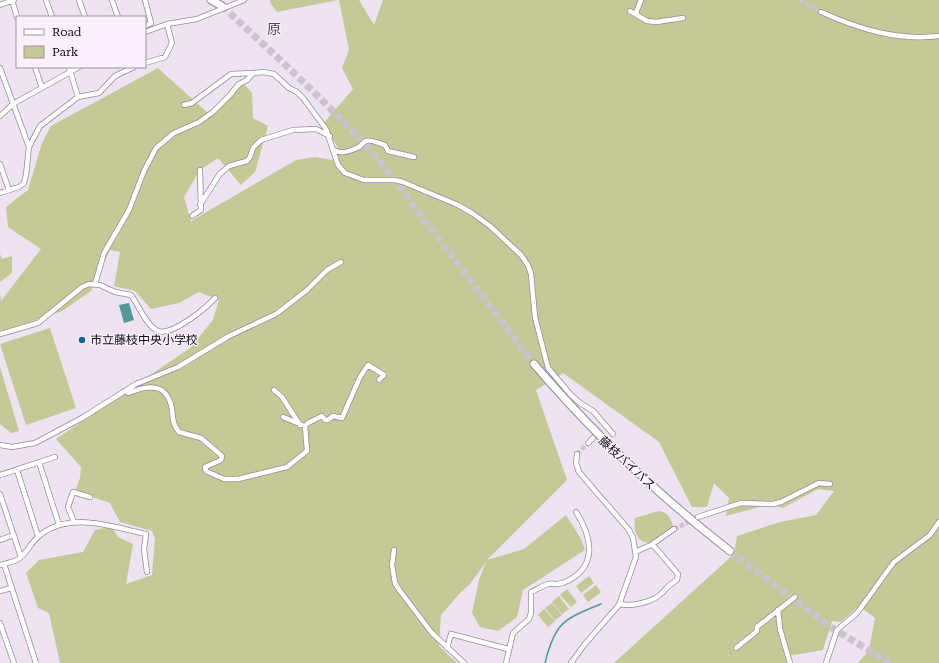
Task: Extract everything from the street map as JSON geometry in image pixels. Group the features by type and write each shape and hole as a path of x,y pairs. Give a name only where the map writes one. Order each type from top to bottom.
{"highway":[{"name":"藤枝バイパス","path":"534,364 600,438 664,497 730,551"}],"street":[{"path":"0,5 12,0 17,16"},
{"path":"46,0 52,16"},
{"path":"79,0 84,16"},
{"path":"112,0 118,16"},
{"path":"145,0 152,23 146,26"},
{"path":"146,32 166,24 197,19 244,0"},
{"path":"636,14 641,0"},
{"path":"630,11 647,21 656,22 684,18"},
{"path":"821,12 854,26 876,33 920,38 939,36"},
{"path":"146,64 165,57 172,43 166,24"},
{"path":"34,68 42,88"},
{"path":"0,193 19,187 24,183 29,147 40,126 78,97 99,93 115,76 132,68"},
{"path":"0,69 29,147"},
{"path":"0,116 12,104 42,88 70,69 78,97"},
{"path":"184,105 192,103 231,74 253,74 263,72 274,74 289,88 297,92 314,112 330,136 338,165 345,173 364,180 395,180 403,182 458,205 490,226 521,255 528,265 531,274 535,317 548,368 571,395 593,411 603,428 613,434"},
{"path":"95,284 104,253 130,210 144,171 156,148 174,133 199,122 213,112 239,84 247,80 253,74"},
{"path":"200,205 219,175 229,166 247,161 253,148 261,140 293,130 316,129 330,136"},
{"path":"334,150 338,153 345,152 360,147 365,142 369,141 385,145 388,151 414,157"},
{"path":"0,164 9,190"},
{"path":"192,216 201,210 200,170"},
{"path":"0,444 12,447 35,443 82,418 143,380 178,367 229,336 276,314 307,290 327,270 341,262"},
{"path":"0,334 38,323 82,286 95,284 115,292 131,295 148,322 157,331 161,332 180,327 186,321 205,309 215,298"},
{"path":"303,426 322,416 325,420 328,420 333,416 342,418 368,365 384,375 379,380"},
{"path":"125,391 128,393 146,387 154,387 165,394 170,403 173,423 179,432 201,438 222,456 220,460 208,464 204,468 206,471 224,479 238,479 287,468 306,451 303,426 282,397 274,390"},
{"path":"283,418 303,426"},
{"path":"588,443 593,438"},
{"path":"571,663 584,645 620,604 636,557 629,530 579,472 576,463 577,454"},
{"path":"0,475 55,457"},
{"path":"39,462 59,525"},
{"path":"17,470 38,536"},
{"path":"698,517 741,503 773,504 819,483 830,484"},
{"path":"74,522 68,507 73,492 90,496"},
{"path":"0,494 21,557"},
{"path":"506,663 508,649 513,633 529,619 532,605 531,592 549,584 561,584 578,575 587,564 589,554 588,538 584,523 576,512"},
{"path":"36,663 2,564 21,557 38,536 59,525 74,522 85,522 146,534 144,549 148,572"},
{"path":"826,663 837,630 857,613 894,562 930,535 939,522"},
{"path":"635,552 653,545 674,529"},
{"path":"0,540 14,535"},
{"path":"620,604 628,606 641,603 658,595 666,587 677,580 678,574 653,545"},
{"path":"394,550 392,565 395,583 432,633 464,663"},
{"path":"0,591 11,588"},
{"path":"736,648 757,631 757,627 795,597"},
{"path":"778,610 784,647 790,663"},
{"path":"0,623 14,663"},
{"path":"447,648 451,634 508,649"}],"green space":[{"path":"270,0 338,0 277,12 270,3"},
{"path":"339,0 359,0 374,25 383,0 939,0 939,663 858,663 869,650 875,618 859,606 841,622 832,621 823,650 788,656 790,663 614,663 734,554 737,536 780,522 816,515 834,491 818,489 783,508 771,504 726,516 729,498 714,483 707,507 692,507 659,442 563,373 536,390 567,480 487,560 524,549 566,515 580,537 585,550 523,590 517,617 498,631 480,627 472,613 479,580 486,562 470,584 441,615 439,646 457,663 60,663 49,613 38,608 26,573 39,560 83,552 95,530 104,528 113,529 118,537 133,544 126,584 152,575 155,539 152,531 120,522 110,503 75,491 80,478 81,467 56,439 190,348 213,320 219,300 199,292 179,303 151,309 135,291 114,286 120,252 110,250 91,291 62,311 3,331 0,330 0,292 1,301 41,249 8,227 6,207 28,190 42,143 51,126 158,68 210,115 244,84 252,93 253,118 268,126 255,172 241,185 218,158 200,170 184,197 191,221 296,160 315,157 337,161 340,151 323,124 353,89 342,68 349,50"},
{"path":"0,254 2,259 12,256 12,273 0,282"},
{"path":"50,328 76,408 26,425 0,344"},
{"path":"0,367 19,431 11,433 0,424"},
{"path":"659,511 665,513 669,517 674,529 659,540 647,543 642,541 637,537 635,530 635,518"},
{"path":"589,576 594,583 581,593 576,586"},
{"path":"596,585 601,592 588,602 583,595"},
{"path":"567,589 577,602 571,607 560,595"},
{"path":"559,596 569,609 562,614 552,602"},
{"path":"552,603 562,615 555,620 545,608"},
{"path":"544,609 555,621 548,627 538,615"}],"shaded area":[{"path":"129,303 134,320 124,323 119,305"}],"waterway":[{"path":"545,663 557,630 570,618 601,604"}],"tunnel":[{"path":"799,0 821,12"},
{"path":"222,6 322,100 379,160 534,364"},
{"path":"593,438 601,430"},
{"path":"577,454 588,443"},
{"path":"674,529 693,520"},
{"path":"730,551 832,628 890,663"}],"place":[{"name":"市立藤枝中央小学校","path":"82,340"}],"district":[{"name":"原","path":"274,29"}]}
